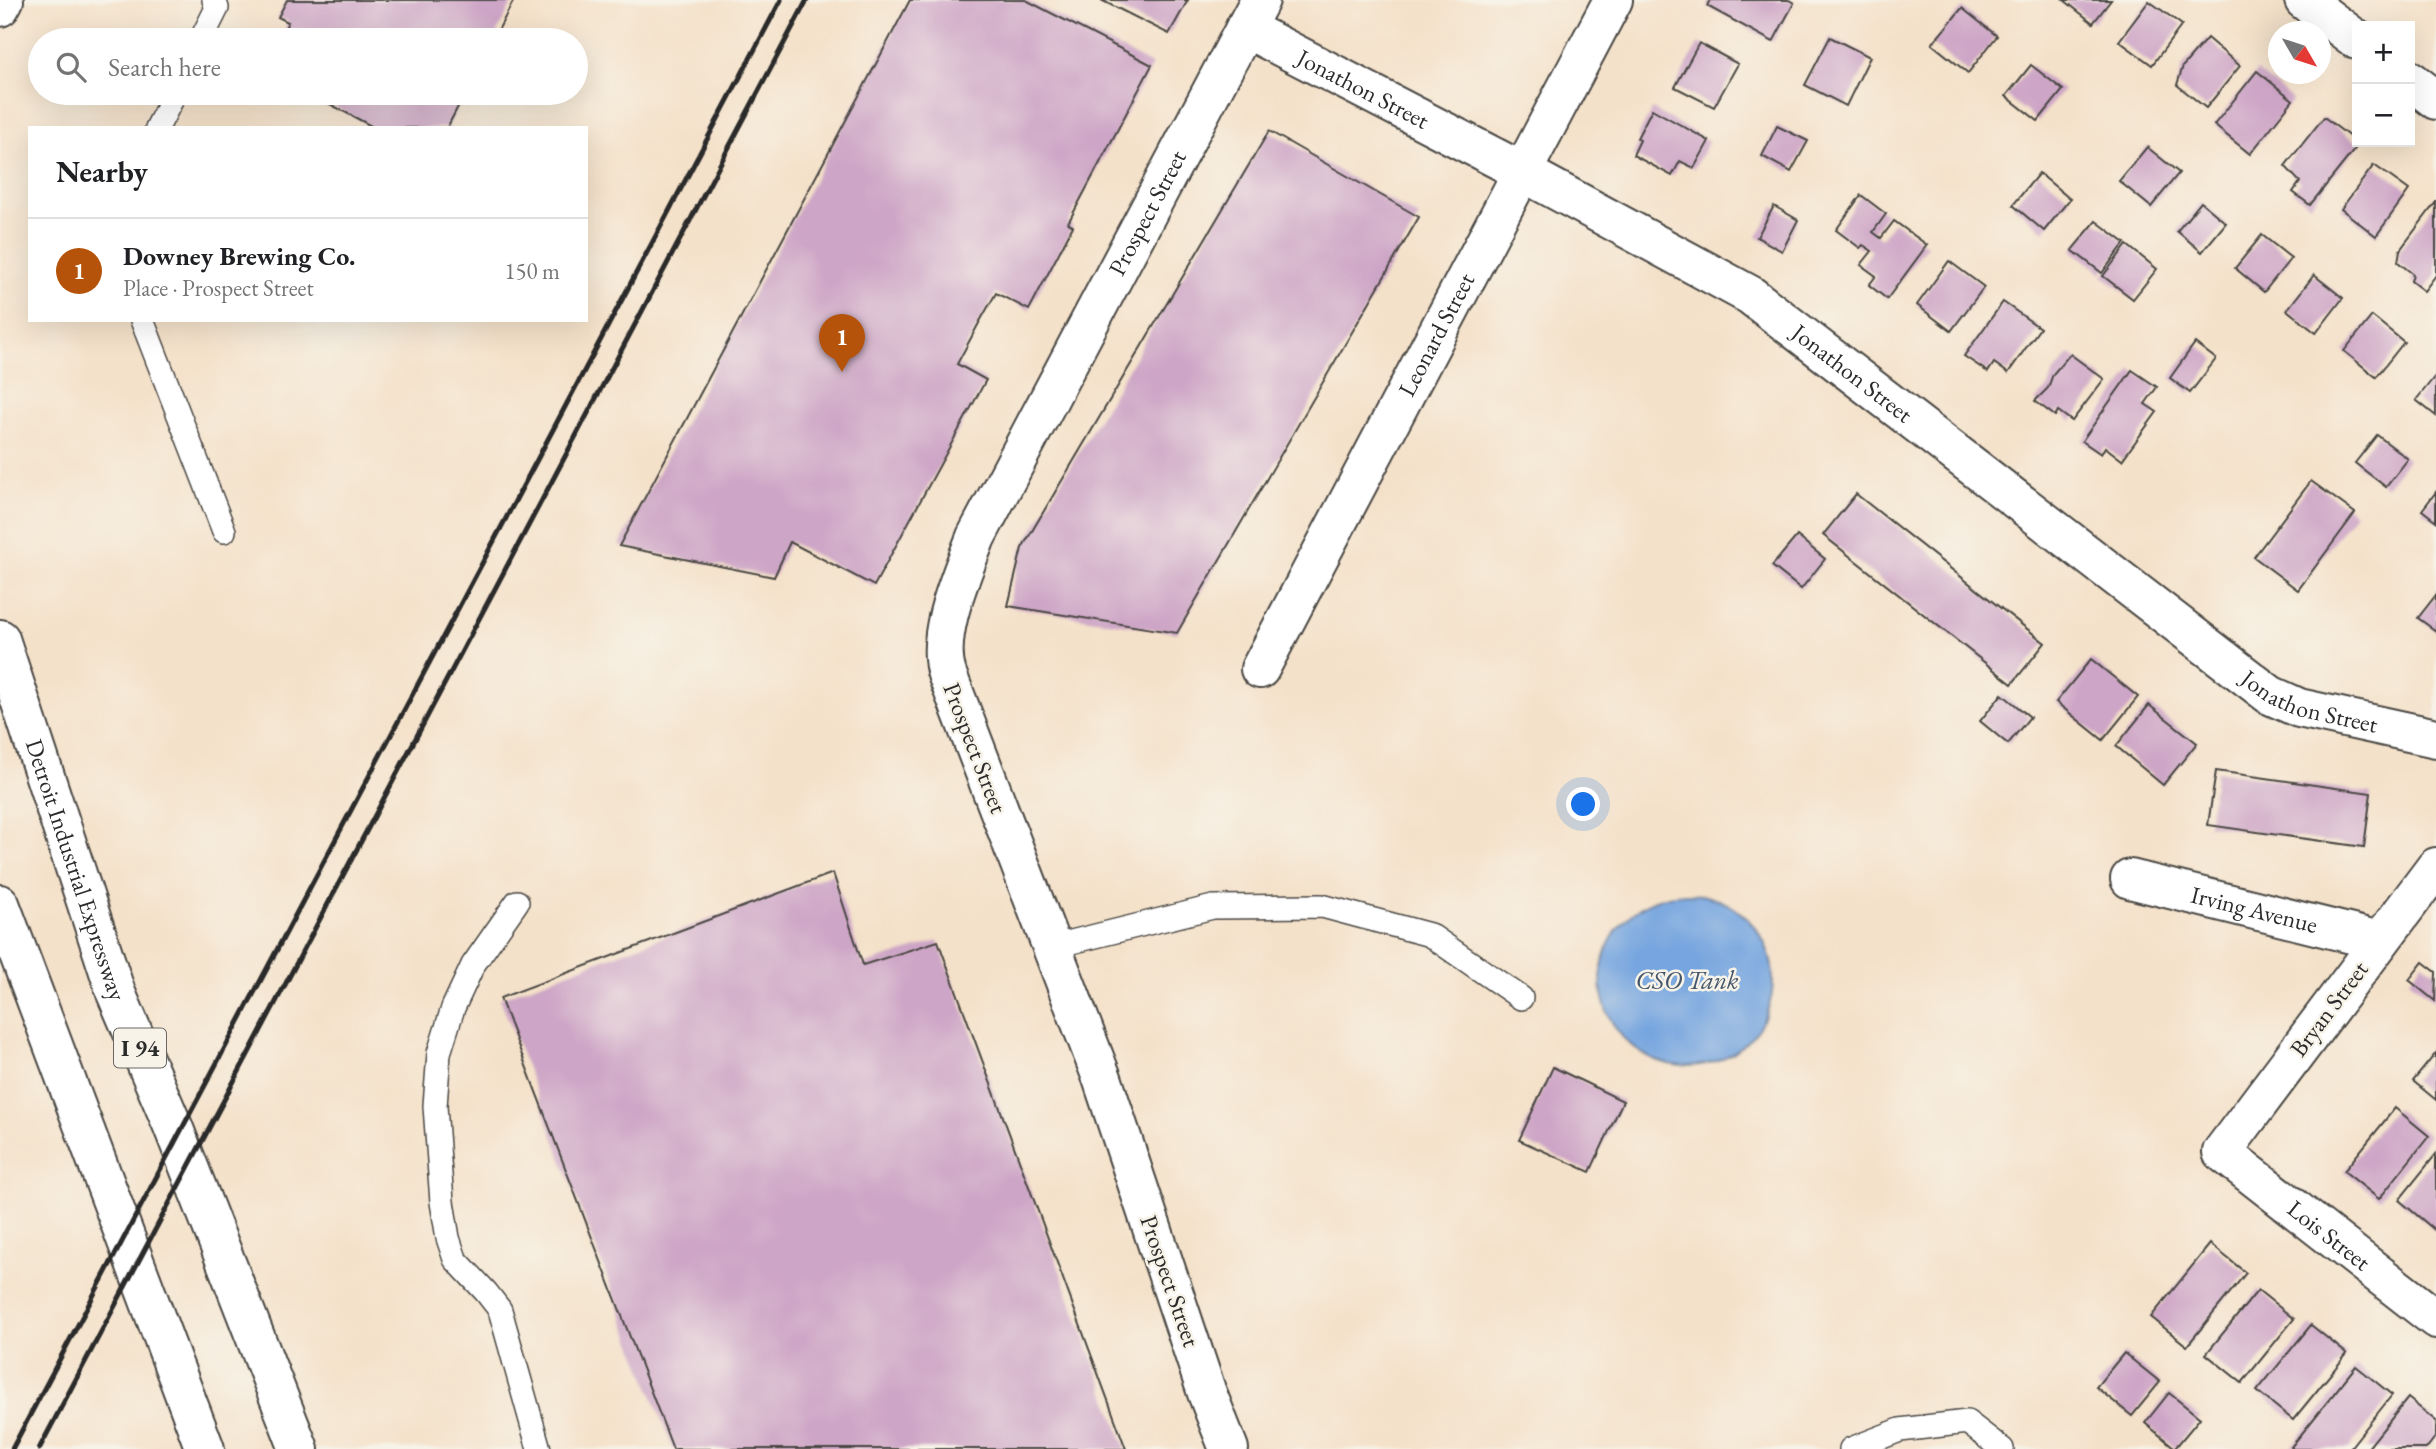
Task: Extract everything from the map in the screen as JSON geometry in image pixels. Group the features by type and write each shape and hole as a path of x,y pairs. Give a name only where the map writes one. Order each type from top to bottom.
{"main road":[{"path":"0,7 4,0"},
{"name":"Leonard Street","path":"1260,669 1613,0"},
{"path":"2304,0 2352,36"},
{"name":"Jonathon Street","path":"1253,14 1521,171 1750,295 2270,695 2299,708 2436,738"},
{"name":"Prospect Street","path":"1229,1449 1203,1380 1102,1078 945,669 945,640 949,610 976,537 1253,14"},
{"path":"2415,84 2436,100"},
{"name":"Detroit Industrial Expressway","path":"0,639 116,993 172,1124 299,1449"},
{"name":"Bryan Street","path":"2222,1152 2436,867"},
{"name":"Irving Avenue","path":"2130,879 2380,941"},
{"path":"0,904 205,1449"},
{"name":"Lois Street","path":"2222,1152 2436,1319"}],"lane":[{"path":"207,28 217,8 214,0"},
{"path":"158,126 169,105"},
{"path":"143,322 224,531"},
{"path":"517,902 473,965 453,1008 439,1053 435,1106 442,1202 448,1238 455,1259 500,1310 539,1449"},
{"path":"1051,947 1213,907 1322,906 1430,935 1521,998"},
{"path":"1851,1449 1900,1430 1967,1422 2002,1449"}],"water":[{"name":"CSO Tank","path":"1687,894 1720,900 1748,919 1767,947 1773,980 1767,1013 1748,1041 1720,1060 1687,1066 1654,1060 1626,1041 1607,1013 1601,980 1607,947 1626,919 1654,900"}],"building":[{"path":"287,0 514,0 499,28 285,28 288,22 278,17"},
{"path":"910,0 1026,0 1152,65 1068,223 1073,226 1029,310 996,293 979,323 957,364 986,380 874,586 790,542 774,577 619,546"},
{"path":"1101,0 1188,0 1169,34"},
{"path":"1710,0 1789,0 1794,3 1773,42 1707,6"},
{"path":"2064,0 2111,0 2093,23"},
{"path":"2149,1 2182,25 2152,65 2119,41"},
{"path":"1962,8 1997,36 1968,73 1932,44"},
{"path":"1830,37 1870,57 1846,106 1805,85"},
{"path":"2207,38 2240,66 2206,108 2177,85 2183,66"},
{"path":"1699,43 1738,64 1714,107 1675,87"},
{"path":"2031,65 2063,90 2038,121 2006,96"},
{"path":"2257,71 2268,80 2268,84 2273,84 2293,100 2250,154 2214,125"},
{"path":"332,105 459,105 448,126 371,126"},
{"path":"1652,109 1709,141 1694,168 1680,161 1672,176 1633,155 1640,140 1637,138"},
{"path":"2324,117 2352,139 2352,147 2357,147 2310,205 2293,192 2300,182 2285,166"},
{"path":"1777,126 1808,141 1791,172 1762,156"},
{"path":"1269,131 1419,217 1177,633 1008,606 1022,548"},
{"path":"2147,147 2179,173 2151,207 2119,181"},
{"path":"2374,165 2409,190 2376,236 2341,209"},
{"path":"2039,173 2070,199 2044,231 2013,205"},
{"path":"1861,195 1886,214 1873,232 1881,238 1894,221 1927,245 1887,299 1869,285 1876,276 1861,265 1872,251 1863,245 1860,248 1836,230"},
{"path":"2201,202 2226,223 2202,252 2177,231"},
{"path":"2436,202 2436,275 2424,291 2411,281 2413,274 2398,262 2400,250"},
{"path":"1774,206 1798,220 1782,251 1757,237"},
{"path":"2096,221 2125,243 2102,273 2072,250"},
{"path":"2262,235 2291,258 2264,292 2235,268"},
{"path":"2127,245 2157,269 2133,299 2103,276"},
{"path":"1949,261 1984,287 1951,331 1917,305"},
{"path":"2314,275 2343,298 2316,333 2287,310"},
{"path":"2003,302 2040,328 2008,373 1994,363 1988,372 1964,356"},
{"path":"2372,316 2404,342 2376,377 2344,351"},
{"path":"2195,343 2216,359 2190,393 2170,378"},
{"path":"2070,354 2104,379 2072,421 2058,411 2055,416 2035,401 2048,388 2053,374"},
{"path":"2132,370 2157,387 2145,404 2157,412 2122,460 2105,447 2101,454 2082,441"},
{"path":"2436,375 2436,416 2416,400"},
{"path":"2377,435 2408,459 2386,487 2355,463"},
{"path":"2311,481 2355,513 2298,590 2254,557"},
{"path":"2436,492 2436,521 2422,510"},
{"path":"1856,494 2045,643 2012,684 1823,535"},
{"path":"1797,536 1825,559 1801,589 1772,566"},
{"path":"2436,595 2436,631 2418,618"},
{"path":"2091,659 2138,697 2103,740 2056,702"},
{"path":"2002,694 2030,717 2008,744 1980,721"},
{"path":"2149,705 2197,743 2163,785 2116,746"},
{"path":"2216,771 2371,793 2364,847 2208,825"},
{"path":"833,873 863,965 938,941 1126,1449 673,1449 500,998"},
{"path":"2423,962 2436,972 2435,1001 2409,980"},
{"path":"2436,1053 2436,1100 2413,1081"},
{"path":"1553,1067 1623,1101 1590,1172 1519,1140"},
{"path":"2395,1108 2429,1136 2379,1199 2344,1171"},
{"path":"2436,1154 2436,1231 2399,1200"},
{"path":"2210,1244 2246,1273 2187,1346 2151,1317"},
{"path":"2258,1290 2294,1319 2242,1383 2206,1354"},
{"path":"2311,1325 2347,1354 2293,1420 2257,1391"},
{"path":"2124,1353 2160,1382 2132,1416 2096,1387"},
{"path":"2356,1366 2392,1395 2349,1449 2293,1449 2291,1447"},
{"path":"2169,1393 2200,1418 2175,1448 2145,1423"},
{"path":"2408,1398 2436,1421 2436,1436 2426,1449 2367,1449"}],"railway":[{"path":"12,1449 781,0"},
{"path":"39,1449 807,0"}],"place":[{"name":"Downey Brewing Co.","path":"842,372"}]}
